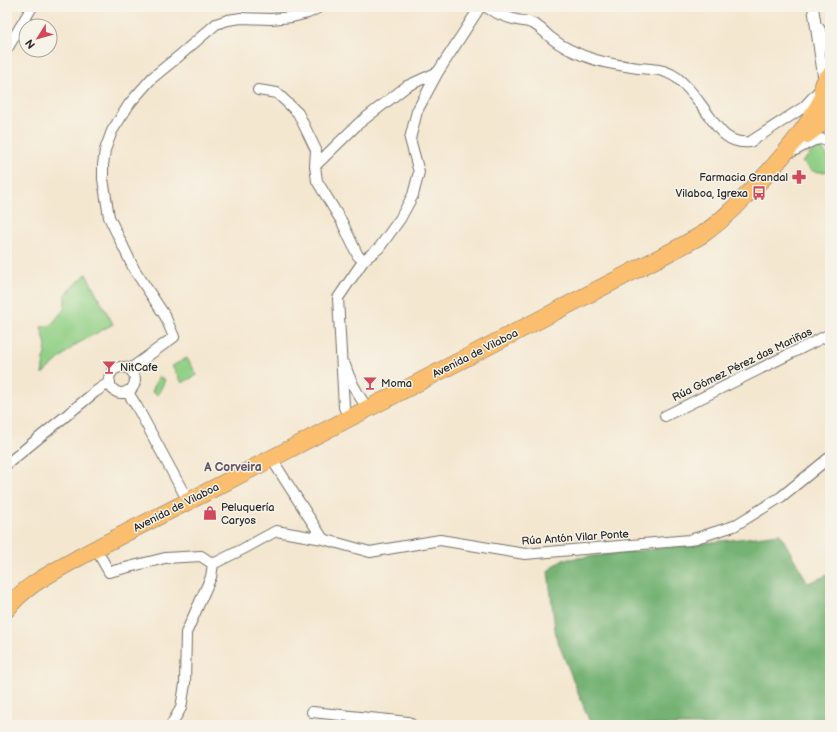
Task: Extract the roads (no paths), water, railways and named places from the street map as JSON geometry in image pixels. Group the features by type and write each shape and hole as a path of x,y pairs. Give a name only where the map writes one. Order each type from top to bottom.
{"highway":[{"name":"Avenida de Vilaboa","path":"787,152 813,117 826,90"},
{"name":"Avenida de Vilaboa","path":"7,609 24,591 41,579 96,548 349,419 704,233 738,204 804,136 830,117"}],"street":[{"path":"7,49 32,7"},
{"path":"130,369 174,337 165,316 134,269 109,217 102,179 105,150 112,131 130,103 152,78 184,53 216,24 241,18 271,19 292,17 308,13 320,7"},
{"path":"349,419 344,407 343,396 338,298 364,260 379,248 400,219 413,195 419,172 410,138 418,111 438,72 480,7"},
{"path":"486,7 506,17 530,22 540,28 560,45 583,56 610,64 652,68 675,76 702,105 719,129 733,140 742,143 750,142 800,110 826,90 814,12"},
{"path":"814,12 820,31 830,49"},
{"path":"820,31 830,39"},
{"path":"315,166 358,124 407,86 438,72"},
{"path":"258,90 277,93 298,113 316,150 315,166 317,181 342,222 358,256 364,260"},
{"path":"787,152 794,152 815,139 830,141"},
{"name":"Rúa Gómez Pérez das Mariñas","path":"664,416 830,334"},
{"path":"341,352 348,375 356,392 368,409"},
{"path":"125,367 130,369 134,375 135,383 127,392 118,392 111,387 110,377 115,369 125,367"},
{"path":"7,464 94,392 110,382"},
{"path":"343,396 346,390 351,389 356,392"},
{"path":"127,392 188,502"},
{"name":"Rúa Antón Vilar Ponte","path":"213,564 243,550 276,531 323,539 370,552 440,540 525,554 690,540 734,526 781,498 830,457"},
{"path":"271,458 323,539"},
{"path":"96,548 109,572 165,558 201,556 213,564 211,577 186,633 185,684 181,708 171,725"},
{"path":"312,712 408,722 412,725"}],"place":[{"name":"Farmacia Grandal","path":"799,177"},
{"name":"Vilaboa, Igrexa","path":"759,193"},
{"name":"NitCafe","path":"109,367"},
{"name":"Moma","path":"370,383"},
{"name":"Peluquería Caryos","path":"210,513"}],"district":[{"name":"A Corveira","path":"233,467"}]}
